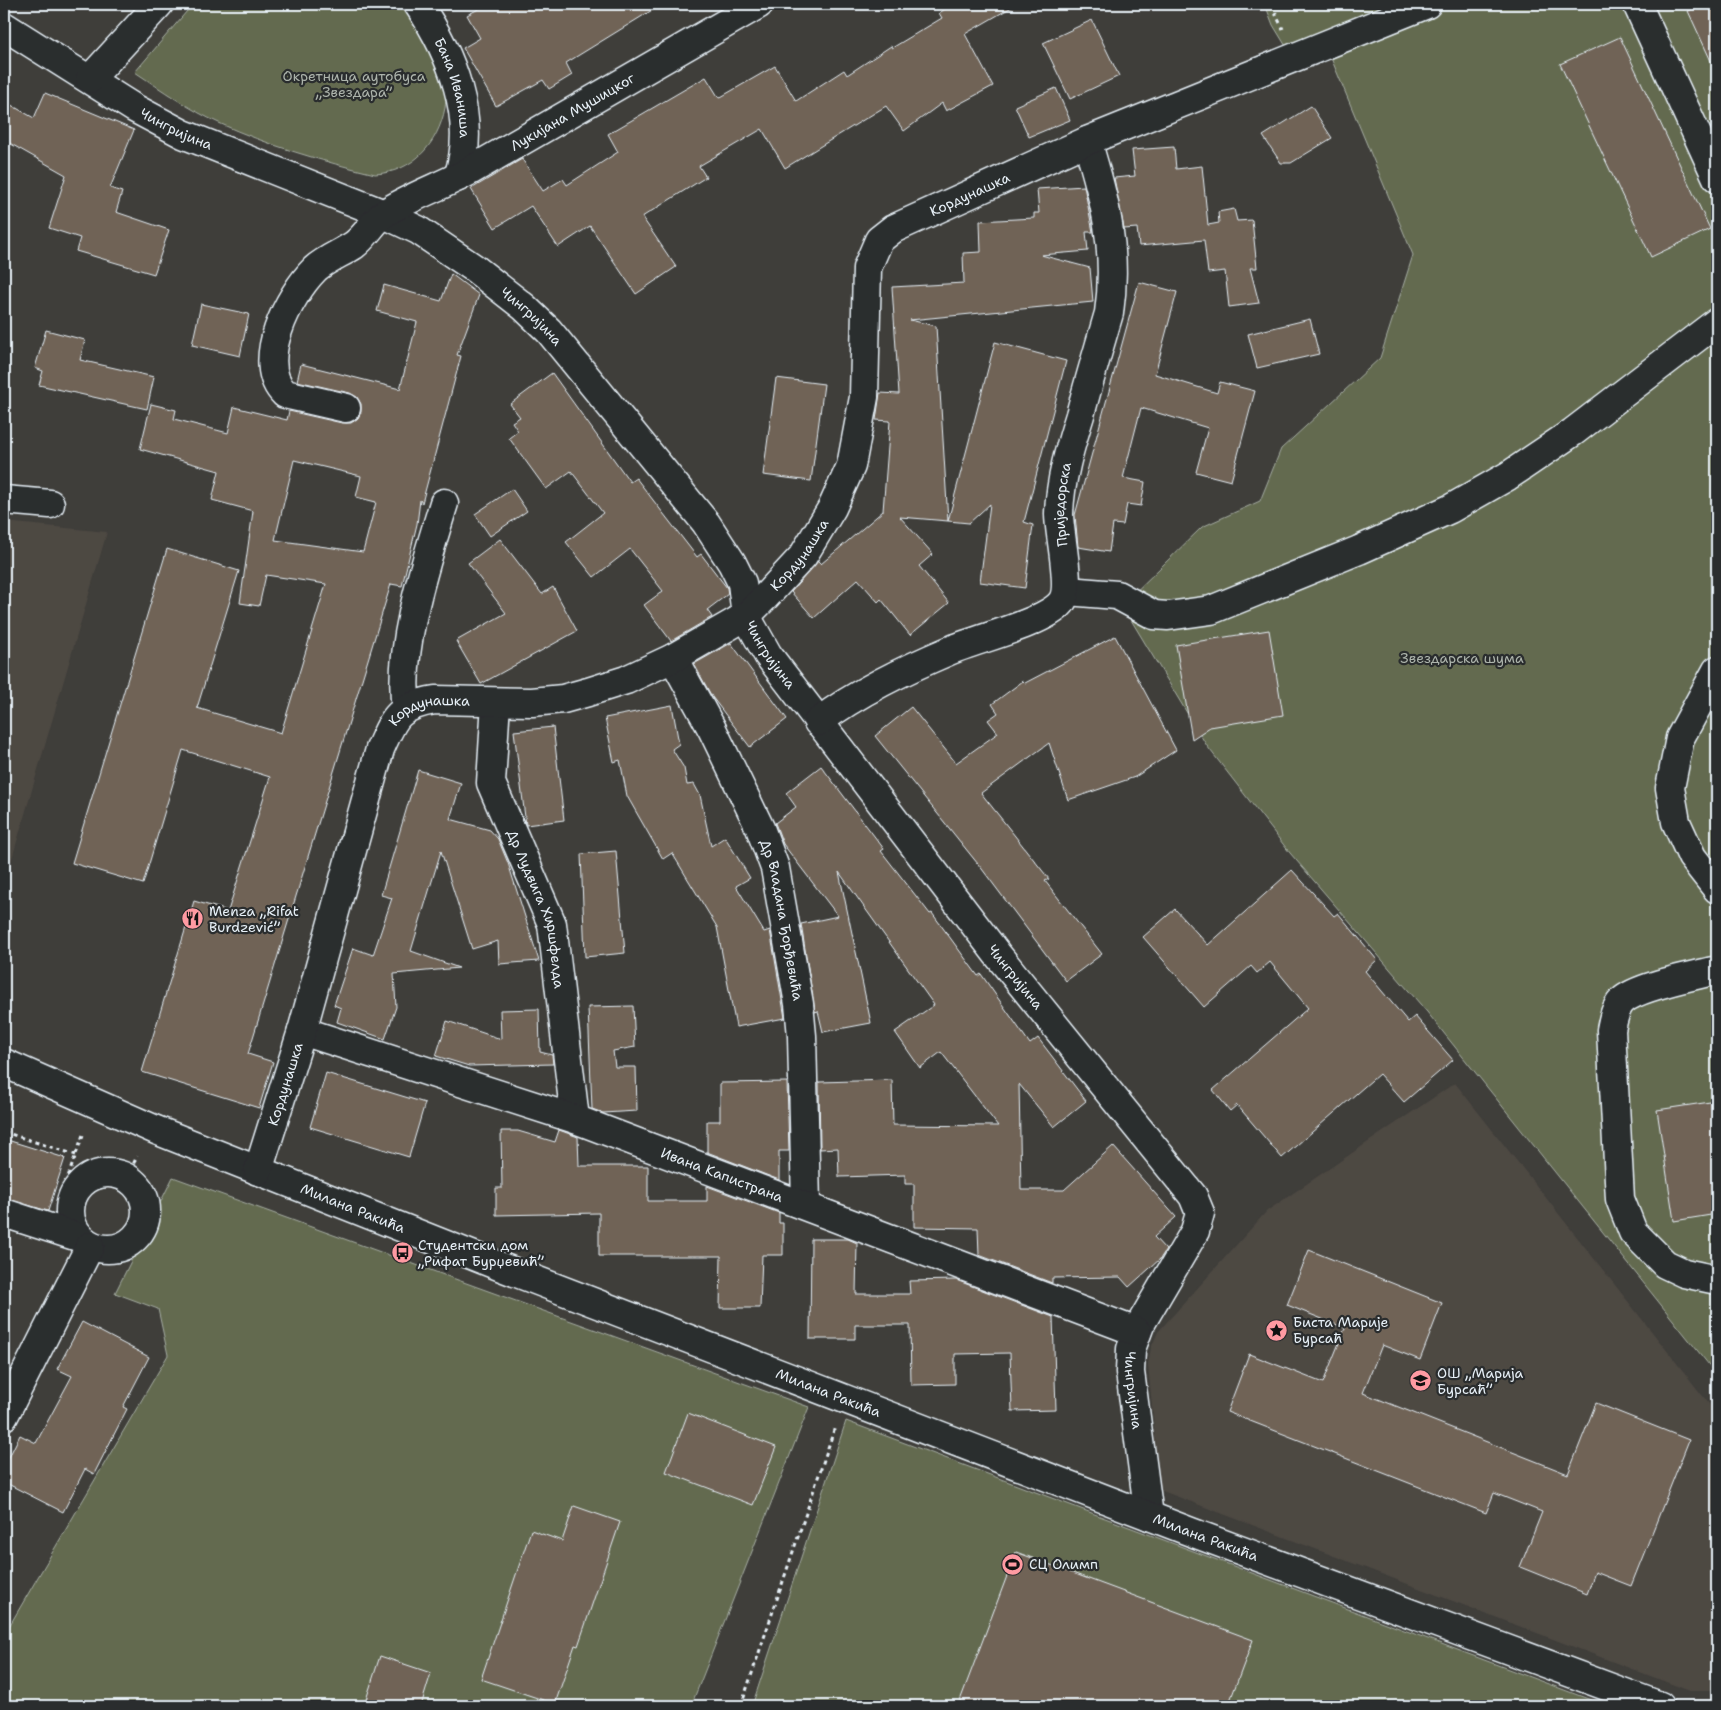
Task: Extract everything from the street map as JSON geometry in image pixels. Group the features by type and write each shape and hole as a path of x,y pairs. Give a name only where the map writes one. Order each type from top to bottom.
{"street":[{"path":"90,80 159,4"},
{"name":"Бана Иваниша","path":"418,4 450,65 459,93 466,137 465,159 458,177"},
{"name":"Лукијана Мушицког","path":"384,214 458,177 759,4"},
{"name":"Кордунашка","path":"258,1171 302,1031 380,749 393,720 406,708 419,702 434,700 532,702 577,696 626,680 673,658 746,616 803,556 828,514 851,466 864,397 867,268 879,240 893,229 1087,140 1427,4"},
{"path":"1637,4 1717,178"},
{"name":"Чингријина","path":"7,35 183,134 384,214 418,230 474,268 524,307 548,332 706,523 732,563 742,583 746,616 768,655 997,954 1193,1196 1200,1214 1195,1231 1137,1332 1131,1349 1130,1372 1149,1516"},
{"name":"Приједорска","path":"1067,591 1059,535 1060,491 1067,458 1109,313 1114,260 1101,185 1087,140"},
{"path":"346,408 285,394 273,377 274,348 283,314 306,280 317,268 365,236 384,214"},
{"path":"818,722 856,696 921,663 1046,615 1063,602 1067,591 1117,595 1154,615 1168,616 1211,610 1359,550 1450,509 1508,476 1573,432 1717,322"},
{"path":"4,500 50,504"},
{"path":"406,708 404,681 412,626 428,556 444,503"},
{"name":"Др Владана Ђорђевића","path":"673,658 712,729 760,828 775,868 799,1004 802,1036 806,1205"},
{"path":"1717,670 1680,738 1670,788 1676,822 1692,858 1717,889"},
{"name":"Др Лудвига Хиршфелда","path":"496,702 491,783 552,924 575,1119"},
{"path":"1717,970 1636,992 1622,1002 1614,1014 1611,1030 1620,1199 1633,1232 1665,1264 1684,1274 1717,1280"},
{"name":"Ивана Капистрана","path":"302,1031 575,1119 1137,1332"},
{"name":"Милана Ракића","path":"4,1063 156,1130 258,1171 1149,1516 1659,1706"},
{"path":"4,1213 106,1250 121,1248 134,1239 143,1228 146,1215 145,1200 138,1188 127,1178 114,1173 98,1174 84,1180 74,1193 69,1207 71,1223 84,1241"},
{"path":"7,1404 84,1241"}],"path":[{"path":"66,1183 86,1128"},
{"path":"4,1132 76,1155"},
{"path":"127,1178 138,1153"},
{"path":"741,1706 837,1422"}],"shaded area":[{"path":"4,522 107,532 4,886"},
{"name":"ОШ „Марија Бурсаћ”","path":"1455,1083 1717,1414 1717,1691 1690,1691 1160,1490 1148,1364 1151,1348 1158,1332 1267,1211"}],"green space":[{"name":"Окретница аутобуса „Звездара”","path":"193,4 401,4 420,31 445,81 445,108 442,121 430,144 422,154 401,168 375,174 276,146 237,131 197,112 135,72"},
{"name":"Звездарска шума","path":"1265,4 1717,4 1717,1375 1427,1012 1290,853 1207,746 1122,605 1202,527 1260,501 1281,449 1380,358 1413,255 1331,58 1287,48 1273,25"},
{"path":"173,1177 809,1407 691,1706 4,1706 4,1635 168,1355 158,1309 115,1293"},
{"name":"СЦ Олимп","path":"846,1421 1607,1706 752,1706"}],"building":[{"path":"488,4 662,4 566,63 572,75 549,89 543,80 496,106 463,48 480,38 467,15"},
{"path":"953,4 1017,4 965,34 993,86 946,111 942,103 904,131 886,106 785,168 762,129 699,166 706,177 642,217 676,267 636,294 590,226 558,247 531,206 495,228 471,189 522,159 543,191 563,179 567,185 618,152 608,134 706,77 719,98 775,66 796,101 844,70 847,75 891,46 892,48 942,18 939,13"},
{"path":"1704,4 1717,4 1717,74 1688,11"},
{"path":"1092,20 1119,76 1070,99 1043,43"},
{"path":"1620,37 1710,229 1651,257 1560,64"},
{"path":"1056,88 1070,120 1029,137 1015,106"},
{"path":"45,93 134,130 110,188 122,192 116,212 169,230 154,274 76,251 80,238 49,228 66,175 4,140 4,101 34,118"},
{"path":"1311,106 1332,138 1291,163 1281,163 1263,136"},
{"path":"1174,147 1176,169 1202,166 1208,225 1219,223 1218,212 1234,209 1237,221 1252,220 1257,268 1250,268 1259,303 1229,307 1225,271 1208,273 1204,240 1139,246 1137,228 1124,229 1114,178 1135,176 1132,150"},
{"path":"1084,186 1093,232 1086,232 1088,251 1041,255 1090,268 1093,302 910,320 936,326 948,521 900,517 933,554 919,566 949,603 910,635 881,599 878,602 858,579 814,618 791,592 818,561 821,564 883,511 890,421 876,420 880,393 899,394 892,287 964,283 963,253 981,252 980,221 1034,218 1034,213 1039,213 1037,189"},
{"path":"451,274 479,295 457,355 461,356 422,503 420,500 417,524 402,586 391,584 248,1054 273,1062 259,1108 142,1072 194,901 228,911 270,777 183,750 143,884 72,863 167,549 239,571 197,708 281,733 326,584 266,575 259,606 240,603 253,511 212,500 219,471 140,449 151,404 176,410 174,419 228,433 234,407 287,420 289,411 342,423 351,423 358,418 361,412 361,404 357,397 350,393 297,381 301,364 400,389 417,322 377,311 384,285 441,301","holes":["294,460 361,476 356,497 376,502 363,552 275,540"]},
{"path":"1139,282 1177,292 1155,374 1217,393 1220,382 1255,391 1231,481 1196,472 1208,428 1141,408 1123,478 1145,482 1141,506 1127,504 1123,525 1113,524 1109,552 1078,547 1075,515"},
{"path":"201,304 249,314 240,356 192,345"},
{"path":"1310,319 1319,354 1257,368 1248,334"},
{"path":"46,330 85,340 80,360 154,377 147,409 39,385 43,371 35,368"},
{"path":"995,342 1066,361 1024,522 1033,525 1025,588 980,582 990,504 969,523 948,521"},
{"path":"552,373 630,482 636,478 697,557 701,554 727,588 728,594 707,610 712,617 671,641 644,605 663,591 630,549 594,577 566,542 603,513 571,471 546,489 509,438 518,431 512,422 520,417 510,404"},
{"path":"776,378 824,384 811,481 763,475"},
{"path":"512,489 527,511 490,536 475,514"},
{"path":"500,539 542,594 553,587 577,631 481,684 456,641 506,613 468,563"},
{"path":"1269,630 1283,715 1210,727 1192,739 1176,645"},
{"path":"1115,636 1176,750 1135,777 1068,800 1049,743 981,793 1049,879 1045,881 1102,954 1066,981 982,869 875,736 911,707 956,763 998,733 988,720 998,713 992,704 1023,681 1025,683"},
{"path":"731,643 787,719 750,747 712,697 694,664"},
{"path":"672,705 679,744 672,749 684,768 687,785 694,784 700,795 711,846 725,837 750,878 736,886 764,932 770,930 785,1018 736,1027 717,927 672,853 663,859 627,796 620,760 614,762 605,718"},
{"path":"553,727 564,820 526,825 514,731"},
{"path":"821,766 884,849 881,851 930,914 932,913 978,976 981,974 1030,1044 1038,1038 1086,1101 1054,1127 1019,1084 1021,1190 1064,1190 1113,1146 1176,1217 1154,1237 1166,1250 1160,1259 1129,1287 1120,1277 1052,1278 1052,1283 979,1255 978,1228 914,1227 914,1184 905,1184 905,1175 839,1177 838,1148 820,1149 819,1082 892,1080 893,1125 998,1126 941,1052 920,1068 895,1032 934,1005 839,872 871,1023 823,1032 818,1011 815,1012 801,924 838,916 783,844 775,823 796,807 786,793"},
{"path":"418,770 461,783 450,819 490,830 498,839 508,863 539,961 499,964 498,941 472,949 441,851 411,951 459,968 394,974 396,1007 385,1039 337,1022 341,1008 334,1005 353,948 373,955 392,898 381,895"},
{"path":"616,851 625,953 585,957 581,854"},
{"path":"1292,870 1334,916 1338,913 1377,960 1365,971 1408,1022 1415,1016 1453,1060 1404,1102 1379,1074 1282,1158 1237,1105 1230,1111 1213,1090 1308,1008 1270,962 1257,973 1251,966 1204,1007 1143,937 1175,909 1208,945"},
{"path":"633,1006 635,1047 613,1051 615,1067 636,1067 637,1111 603,1113 592,1109 588,1007"},
{"path":"539,1009 540,1052 552,1055 553,1064 469,1066 436,1056 447,1021 501,1039 500,1010"},
{"path":"326,1073 425,1103 409,1157 310,1127"},
{"path":"787,1082 789,1151 779,1151 779,1180 707,1152 707,1121 720,1121 720,1083"},
{"path":"1717,1101 1717,1214 1674,1221 1657,1110"},
{"path":"559,1130 578,1137 579,1166 648,1166 648,1201 707,1201 707,1186 779,1213 779,1223 783,1223 783,1255 762,1255 760,1308 720,1308 721,1256 599,1256 599,1213 496,1215 496,1188 502,1188 501,1131 518,1131 555,1142"},
{"path":"4,1139 65,1158 48,1211 4,1198"},
{"path":"811,1239 848,1239 857,1243 856,1294 910,1294 909,1281 956,1280 1053,1317 1056,1410 1012,1411 1010,1353 955,1354 955,1384 911,1385 910,1325 855,1325 855,1339 810,1339"},
{"path":"1309,1250 1442,1303 1420,1360 1382,1345 1363,1393 1568,1474 1596,1403 1689,1440 1631,1586 1595,1572 1587,1594 1520,1567 1542,1512 1494,1493 1486,1513 1227,1412 1249,1354 1323,1383 1345,1328 1287,1305"},
{"path":"82,1322 149,1357 123,1407 127,1409 94,1474 85,1469 63,1512 4,1482 4,1467 20,1435 36,1443 72,1376 57,1369"},
{"path":"688,1413 776,1447 753,1505 666,1472"},
{"path":"574,1506 620,1522 578,1646 575,1645 555,1704 481,1679 531,1530 562,1541"},
{"path":"1016,1552 1253,1640 1228,1706 958,1706"},
{"path":"380,1656 431,1673 421,1706 364,1706"}],"place":[{"name":"Menza „Rifat Burdzević”","path":"193,919"},
{"name":"Студентски дом „Рифат Бурџевић”","path":"402,1253"},
{"name":"Биста Марије Бурсаћ","path":"1277,1330"},
{"name":"ОШ „Марија Бурсаћ”","path":"1421,1381"},
{"name":"СЦ Олимп","path":"1013,1564"}]}
